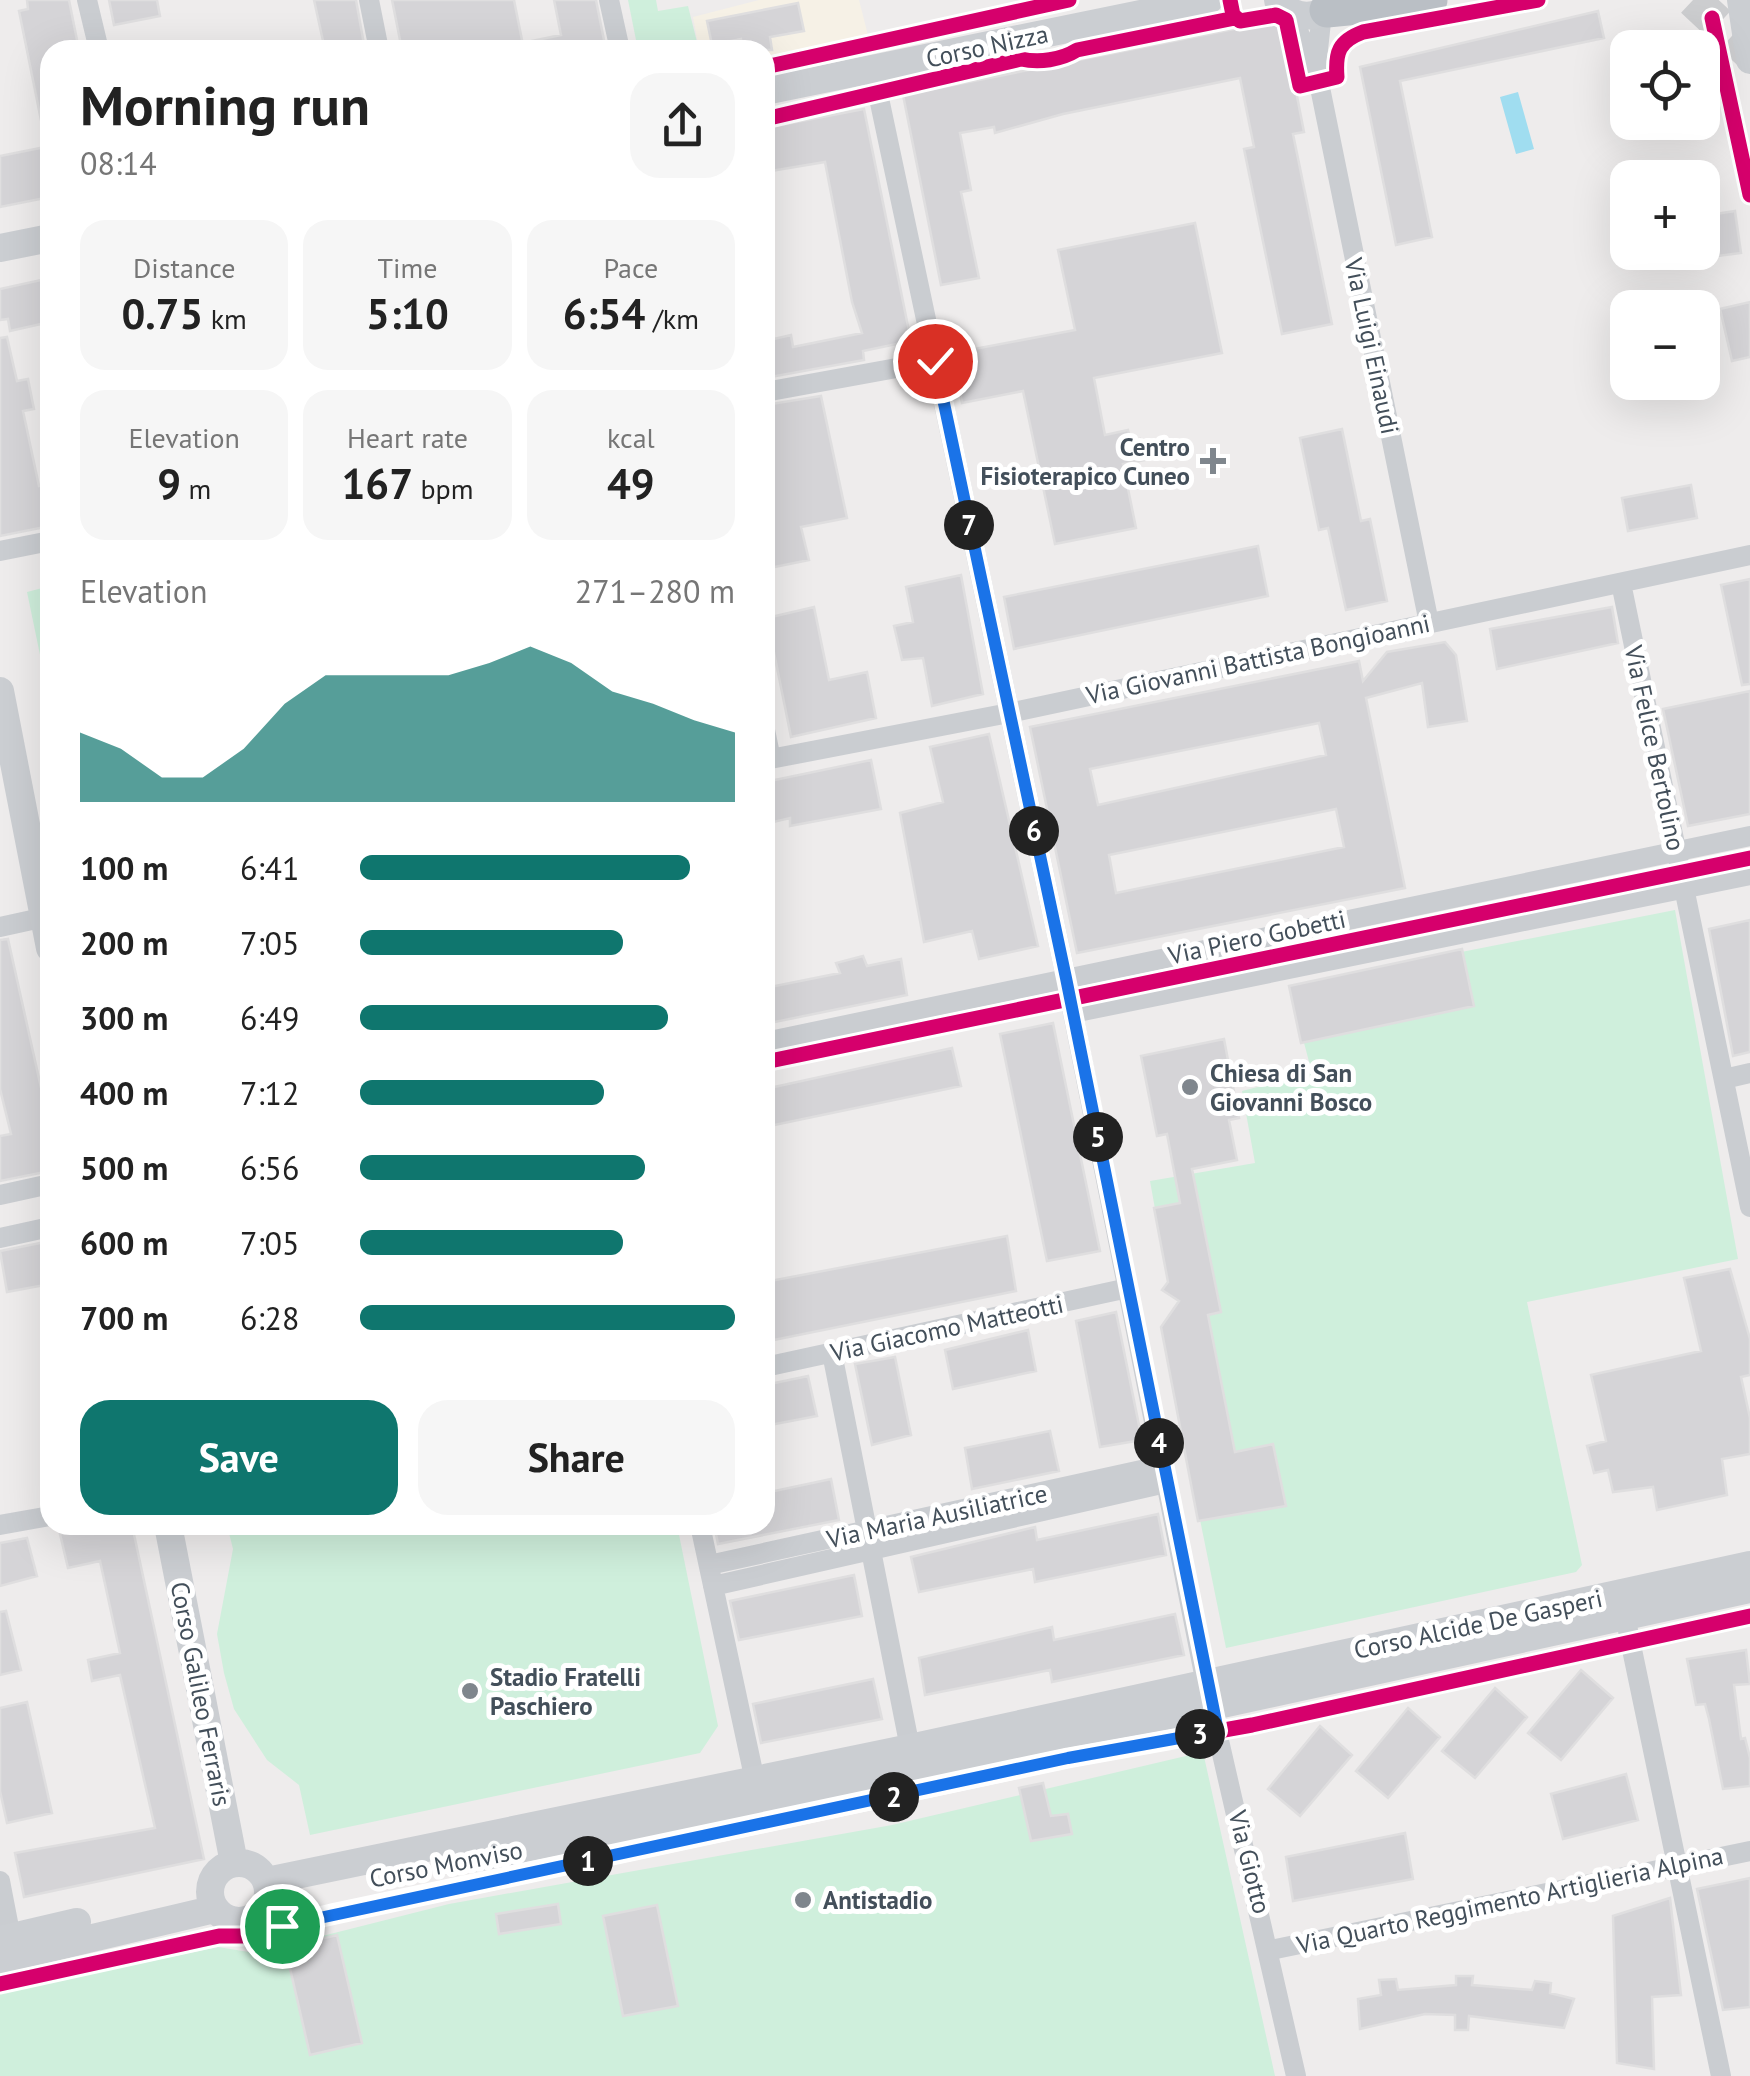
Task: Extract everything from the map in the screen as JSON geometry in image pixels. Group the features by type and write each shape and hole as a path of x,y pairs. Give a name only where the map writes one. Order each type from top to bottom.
{"highway":[{"path":"1328,8 1430,0"}],"main road":[{"name":"Corso Nizza","path":"775,89 1203,1"},
{"path":"1739,2 1750,60"},
{"path":"1283,5 1305,16 1328,8"},
{"path":"0,248 40,240"},
{"path":"0,691 40,882"},
{"name":"Corso Galileo Ferraris","path":"170,1535 234,1863"},
{"name":"Corso Alcide De Gasperi","path":"1209,1696 1750,1565"},
{"name":"Corso Alcide De Gasperi","path":"1209,1696 1750,1589"},
{"name":"Corso Monviso","path":"267,1890 910,1748 1209,1696"},
{"name":"Corso Monviso","path":"267,1890 1209,1696"},
{"path":"234,1863 254,1866 267,1890 250,1920 231,1920 213,1900 215,1876 234,1863"},
{"path":"4,1946 213,1900"}],"street":[{"path":"88,0 97,40"},
{"path":"369,0 377,40"},
{"path":"610,0 618,40"},
{"name":"Via Luigi Einaudi","path":"1283,5 1316,68 1429,623"},
{"name":"Via Luigi Einaudi","path":"1316,68 1328,8"},
{"name":"Via Giotto","path":"873,70 1066,978 1209,1696 1271,1950 1296,2076"},
{"path":"775,390 935,361"},
{"path":"0,551 40,543"},
{"name":"Via Giovanni Battista Bongioanni","path":"775,758 1009,713 1750,555"},
{"name":"Via Felice Bertolino","path":"1620,583 1750,1208"},
{"name":"Via Piero Gobetti","path":"775,1040 1676,848 1750,836"},
{"name":"Via Piero Gobetti","path":"1073,1013 1750,876"},
{"path":"0,927 40,918"},
{"path":"1724,1078 1750,1072"},
{"path":"0,1195 40,1186"},
{"path":"0,1238 40,1228"},
{"name":"Via Giacomo Matteotti","path":"775,1365 1128,1288"},
{"path":"832,1352 910,1748"},
{"name":"Via Maria Ausiliatrice","path":"711,1575 1165,1474"},
{"path":"0,1525 40,1518"},
{"path":"702,1535 755,1781"},
{"path":"1625,1616 1721,2076"},
{"name":"Via Quarto Reggimento Artiglieria Alpina","path":"1271,1950 1750,1850"},
{"path":"0,1880 4,1946"}],"shaded area":[{"path":"759,0 859,0 870,43 775,64 775,40 697,40 693,17"}],"green space":[{"path":"628,0 656,0 658,11 688,6 696,40 636,40"},
{"path":"40,589 40,655 27,592"},
{"path":"1675,910 1738,1259 1527,1302 1582,1565 1576,1572 1226,1648 1161,1327 1178,1301 1162,1290 1168,1281 1150,1181 1255,1163 1242,1091 1312,1073 1289,986"},
{"name":"Stadio Fratelli Paschiero","path":"230,1535 679,1535 718,1726 700,1753 310,1835 299,1785 267,1760 234,1709 224,1673 217,1634 233,1549"},
{"path":"1203,1752 1275,2076 0,2076 0,1993 218,1947 255,1953 449,1904 892,1825"}],"water":[{"path":"1518,92 1534,149 1516,154 1500,97"}],"building":[{"path":"27,0 69,0 77,40 40,40 40,115 19,11 28,9"},
{"path":"109,0 157,0 160,16 114,25"},
{"path":"314,0 356,0 363,40 323,40"},
{"path":"392,0 514,0 522,40 400,40"},
{"path":"554,0 596,0 604,40 537,40 561,35"},
{"path":"798,3 804,31 770,37 770,40 711,40 707,21"},
{"path":"1598,11 1604,38 1400,81 1432,237 1396,245 1360,67"},
{"path":"1275,21 1285,35 1304,132 1293,134 1332,324 1282,334 1244,149 1254,147 1240,78 1063,114 995,133 994,127 960,133 971,190 961,192 979,278 941,285 903,95"},
{"path":"864,109 911,341 863,351 864,360 775,376 775,339 791,335 793,347 862,333 852,302 825,162 775,170 775,126"},
{"path":"40,148 40,199 0,207 0,156"},
{"path":"1735,211 1741,253 1720,256 1720,213"},
{"path":"1195,223 1222,353 1094,378 1105,435 1128,430 1131,441 1140,439 1145,460 1123,464 1136,528 1055,544 1023,391 962,403 953,353 1075,330 1058,250"},
{"path":"40,280 40,324 10,331 8,319 0,320 0,289"},
{"path":"1750,302 1750,357 1732,361 1720,309"},
{"path":"7,337 17,381 28,379 34,409 23,411 40,486 40,528 0,536 0,338"},
{"path":"821,396 847,518 801,527 809,560 775,567 775,403"},
{"path":"1342,429 1361,521 1370,519 1387,601 1346,610 1328,528 1319,530 1300,438"},
{"path":"1691,485 1697,518 1628,531 1622,498"},
{"path":"1258,546 1268,596 1014,649 1004,597"},
{"path":"961,575 983,694 932,706 923,658 902,660 894,626 913,622 906,587"},
{"path":"1750,579 1750,684 1742,685 1721,585"},
{"path":"814,607 829,680 867,672 876,718 791,737 775,658 775,616"},
{"path":"1612,607 1618,643 1497,669 1490,629"},
{"path":"1445,642 1456,655 1467,721 1428,727 1422,683 1366,698 1405,888 1077,953 1030,727 1359,661 1363,681 1387,652","holes":["1319,723 1326,755 1098,805 1090,769","1336,809 1344,847 1116,893 1109,855"]},
{"path":"1750,691 1750,814 1688,826 1663,709"},
{"path":"989,734 1038,946 979,959 972,931 924,942 900,813 943,802 930,747"},
{"path":"871,760 881,809 790,826 790,818 775,822 775,780"},
{"path":"1750,920 1750,1052 1733,1056 1709,929"},
{"path":"8,939 40,1083 40,1173 0,1181 0,1136 11,1134 0,1089 0,940"},
{"path":"1462,949 1474,1006 1301,1043 1289,986"},
{"path":"863,956 867,966 901,959 907,995 775,1022 775,986 840,973 836,963"},
{"path":"1053,1023 1100,1251 1047,1261 1000,1034"},
{"path":"1224,1039 1239,1118 1229,1120 1237,1160 1192,1169 1221,1312 1208,1315 1235,1452 1273,1444 1286,1506 1198,1521 1161,1327 1179,1301 1162,1290 1168,1282 1154,1208 1180,1203 1167,1134 1157,1136 1141,1056"},
{"path":"952,1048 961,1086 775,1125 775,1087"},
{"path":"1007,1236 1016,1291 775,1340 775,1280"},
{"path":"40,1243 40,1286 7,1292 0,1251"},
{"path":"1730,1269 1750,1339 1750,1375 1741,1377 1750,1418 1750,1454 1722,1459 1727,1495 1657,1510 1653,1487 1613,1492 1608,1470 1594,1473 1587,1446 1606,1441 1591,1375 1701,1351 1684,1278"},
{"path":"1116,1312 1142,1440 1100,1447 1076,1321"},
{"path":"1028,1330 1036,1371 953,1389 945,1350"},
{"path":"895,1357 911,1435 872,1445 855,1364"},
{"path":"808,1376 817,1416 775,1424 775,1383"},
{"path":"1050,1431 1059,1471 972,1489 965,1448"},
{"path":"831,1479 839,1520 775,1533 775,1491"},
{"path":"1158,1514 1166,1555 1035,1582 1033,1569 919,1592 911,1557 1035,1527 1037,1540"},
{"path":"60,1535 134,1535 204,1859 24,1897 15,1853 155,1828 120,1675 92,1681 88,1660 120,1653 100,1561 68,1568"},
{"path":"716,1535 763,1535 718,1544"},
{"path":"27,1538 37,1576 0,1586 0,1543"},
{"path":"854,1575 862,1616 739,1640 730,1601"},
{"path":"6,1611 21,1670 0,1675 0,1612"},
{"path":"1175,1614 1184,1655 1052,1682 1050,1670 925,1695 919,1658 1052,1627 1054,1640"},
{"path":"1746,1650 1750,1684 1734,1685 1741,1739 1745,1738 1750,1758 1750,1786 1723,1789 1705,1704 1696,1705 1687,1659"},
{"path":"1581,1670 1613,1698 1561,1760 1528,1733"},
{"path":"873,1679 882,1719 761,1743 753,1704"},
{"path":"1495,1688 1527,1717 1475,1778 1442,1751"},
{"path":"27,1702 52,1813 7,1823 0,1791 0,1708"},
{"path":"1408,1708 1440,1737 1388,1798 1356,1771"},
{"path":"1320,1726 1352,1755 1300,1816 1268,1789"},
{"path":"1626,1774 1638,1820 1563,1839 1551,1794"},
{"path":"1043,1783 1051,1816 1068,1814 1072,1834 1031,1841 1019,1788"},
{"path":"1405,1833 1413,1879 1293,1901 1286,1857"},
{"path":"1750,1878 1750,2007 1723,2010 1697,1889"},
{"path":"1670,1898 1681,1995 1652,1997 1654,2069 1617,2063 1613,1916"},
{"path":"558,1904 561,1924 499,1934 496,1914"},
{"path":"657,1905 678,2006 623,2016 603,1916"},
{"path":"337,1935 362,2043 310,2055 285,1947"},
{"path":"1456,1976 1473,1976 1472,1985 1532,1990 1535,1981 1551,1983 1550,1993 1574,1999 1564,2028 1469,2016 1468,2030 1455,2030 1455,2015 1425,2014 1360,2029 1358,1999 1381,1995 1379,1980 1396,1979 1398,1990 1456,1985"}],"tunnel":[{"path":"1693,0 1750,53"}],"cycle path":[{"path":"775,65 1069,0"},
{"path":"1230,0 1233,15 1240,21 1276,15 1286,20 1300,86 1337,77 1340,49 1363,32 1538,0"},
{"path":"775,117 1021,59 1050,60 1077,50 1235,18"},
{"path":"1712,18 1750,195"},
{"path":"775,1060 1750,858"},
{"path":"0,1984 219,1936 264,1936 282,1926 336,1913 1068,1758 1252,1725 1750,1616"}],"place":[{"name":"Centro Fisioterapico Cuneo","path":"1213,461"},
{"name":"Chiesa di San Giovanni Bosco","path":"1190,1087"},
{"name":"Stadio Fratelli Paschiero","path":"470,1691"},
{"name":"Antistadio","path":"803,1900"}],"route":[{"path":"282,1926 1068,1758 1218,1731 1066,978 935,361"}]}
